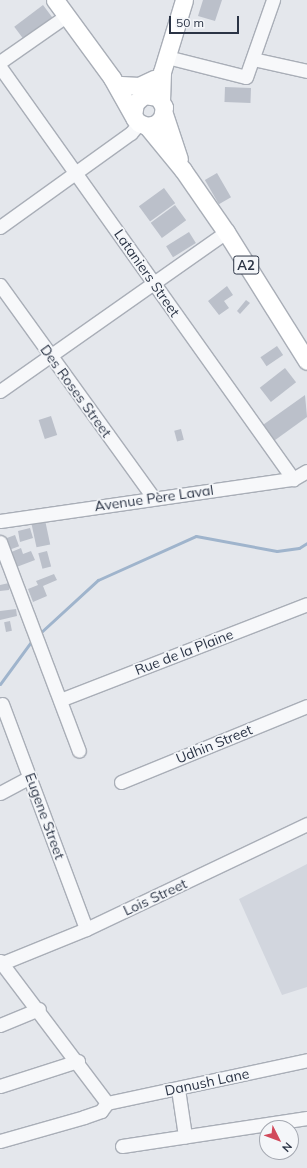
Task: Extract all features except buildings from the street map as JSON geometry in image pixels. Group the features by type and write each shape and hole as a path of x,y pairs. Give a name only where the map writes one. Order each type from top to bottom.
{"main road":[{"path":"55,0 116,82 140,121 160,122 163,107 154,95 142,96 116,82"},
{"name":"A2","path":"184,0 161,69 133,106 140,121 183,170 226,232 307,361"},
{"path":"116,82 139,86 161,69"},
{"name":"A2","path":"161,69 163,107 183,170"}],"street":[{"path":"161,69 243,78 247,76 273,0"},
{"path":"0,62 66,16"},
{"path":"253,59 307,71"},
{"name":"Lataniers Street","path":"0,67 293,479"},
{"path":"0,227 131,132 140,121"},
{"path":"0,391 226,232"},
{"name":"Des Roses Street","path":"0,286 153,497"},
{"name":"Avenue Père Laval","path":"0,521 153,497 293,479 307,471"},
{"path":"0,542 42,648 79,751"},
{"name":"Rue de la Plaine","path":"60,700 307,604"},
{"name":"Eugene Street","path":"2,704 86,929"},
{"name":"Udhin Street","path":"121,782 307,706"},
{"path":"0,793 30,777"},
{"name":"Lois Street","path":"0,962 86,929 307,824"},
{"path":"0,962 39,1009 107,1103 101,1111 0,1141"},
{"path":"0,1025 39,1009"},
{"name":"Danush Lane","path":"107,1103 178,1089 307,1060"},
{"path":"0,1086 78,1061"},
{"path":"178,1089 185,1136"},
{"path":"122,1146 307,1118"}],"shaded area":[{"path":"307,864 307,987 282,995 239,899"}],"waterway":[{"path":"39,634 98,580 196,536 277,551 299,548 307,543"},
{"path":"0,684 33,639"}]}
